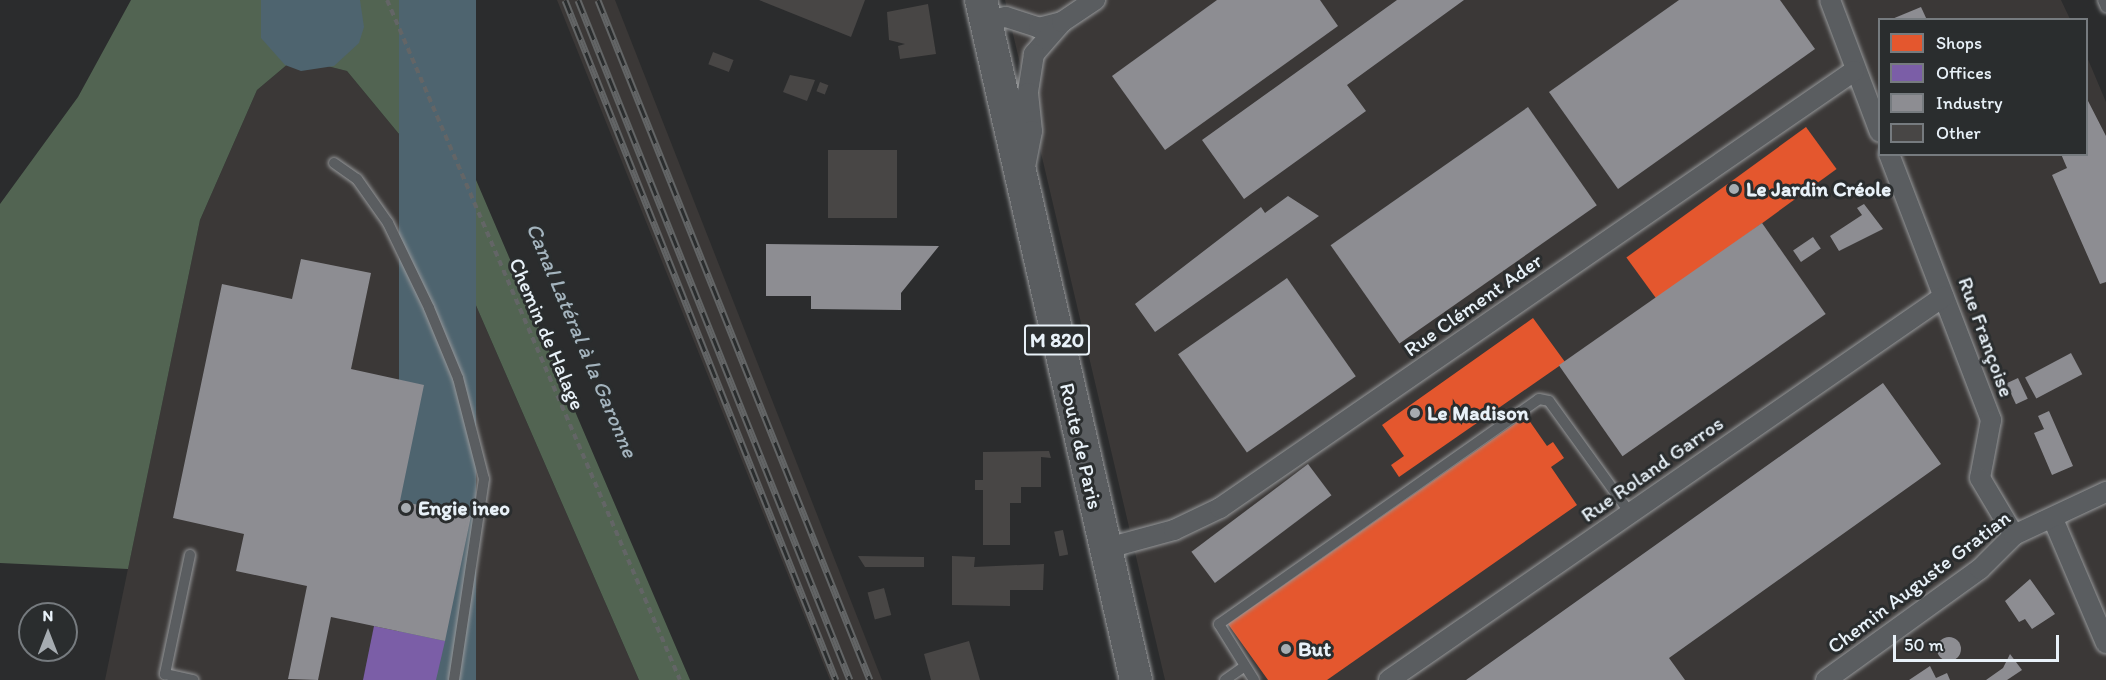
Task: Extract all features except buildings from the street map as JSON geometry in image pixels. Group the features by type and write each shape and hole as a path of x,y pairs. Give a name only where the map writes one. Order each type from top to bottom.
{"main road":[{"name":"Route de Paris","path":"983,10 1104,549 1136,680"}],"street":[{"path":"983,10 1039,28 1062,22 1095,0"},
{"path":"1830,0 1854,71 1878,127"},
{"path":"1022,182 1032,131 1028,93 1032,62 1062,22"},
{"name":"Rue Clément Ader","path":"1104,549 1174,530 1221,508 1854,71"},
{"name":"Rue Françoise","path":"1890,156 1991,420 1980,478 2014,535"},
{"name":"Rue Roland Garros","path":"1389,680 1943,297"},
{"name":"Chemin Auguste Gratian","path":"1826,680 1980,569 2014,535 2054,519 2106,492"},
{"path":"2054,519 2106,643"}],"lane":[{"path":"2103,0 2106,7"},
{"path":"334,163 357,180 387,223 429,308 458,378 484,479 454,680"},
{"path":"1254,680 1218,627 1221,622 1539,399 1549,401 1630,513"},
{"path":"190,555 165,677 193,680"},
{"path":"1225,680 1245,666"}],"path":[{"name":"Chemin de Halage","path":"387,0 680,680"}],"shaded area":[{"path":"557,0 615,0 882,680 830,680"},
{"path":"1005,0 2061,0 2070,18 1878,18 1878,156 2088,156 2088,59 2106,102 2106,680 1165,680"},
{"path":"295,58 347,71 404,140 639,680 105,680 200,220 257,90"}],"green space":[{"path":"131,0 399,0 690,680 639,680 404,140 347,71 295,58 257,90 200,220 128,569 0,563 0,204 78,97"}],"water":[{"path":"261,0 360,0 364,27 359,43 334,66 301,71 285,65 261,38"},
{"path":"399,0 476,0 476,680 399,680"}],"railway":[{"path":"565,0 836,680"},
{"path":"578,0 850,680"},
{"path":"598,0 870,680"}],"place":[{"name":"Le Jardin Créole","path":"1734,189"},
{"name":"Le Madison","path":"1415,413"},
{"name":"Engie ineo","path":"406,508"},
{"name":"But","path":"1286,649"}],"water label":[{"name":"Canal Latéral à la Garonne","path":"582,340"}]}
